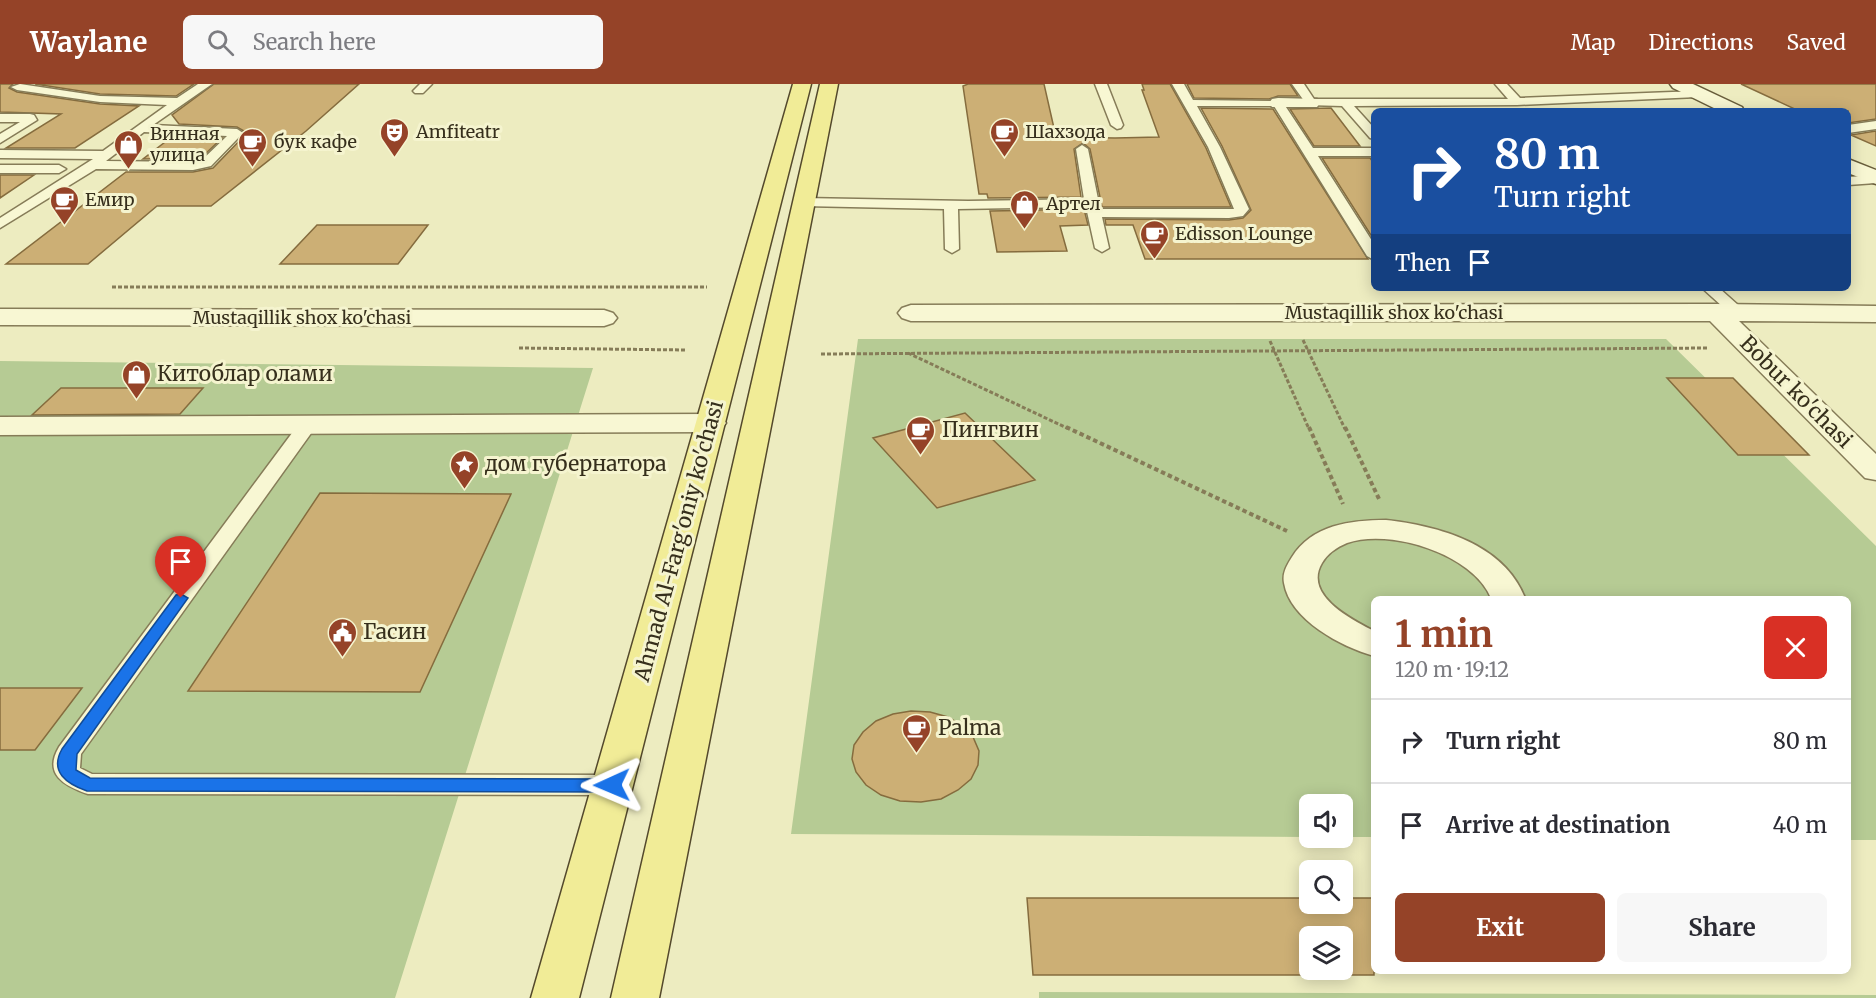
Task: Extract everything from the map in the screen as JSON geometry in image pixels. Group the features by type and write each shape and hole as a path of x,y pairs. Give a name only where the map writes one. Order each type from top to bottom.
{"main road":[{"name":"Ahmad Al-Farg'oniy ko'chasi","path":"555,998 802,84"},
{"name":"Ahmad Al-Farg'oniy ko'chasi","path":"635,998 829,84"}],"street":[{"path":"1678,84 1728,108"},
{"path":"1278,104 1311,103"},
{"path":"1851,166 1876,178"},
{"name":"Mustaqillik shox ko'chasi","path":"911,313 1290,313 1721,304 1876,314"},
{"name":"Bobur ko'chasi","path":"1721,304 1874,467"},
{"name":"Mustaqillik shox ko'chasi","path":"0,317 604,318"},
{"path":"0,426 711,423"},
{"path":"1371,643 1355,637 1327,620 1308,600 1300,579 1303,561 1318,545 1340,535 1369,530 1395,531 1435,539 1465,552 1490,570 1506,590 1508,596"}],"lane":[{"path":"0,224 89,167 206,84"},
{"path":"1101,84 1117,125"},
{"path":"803,202 1238,213 1242,208 1214,147 1178,84"},
{"path":"1298,84 1311,103 1517,102 1698,94"},
{"path":"1501,84 1517,102"},
{"path":"17,87 100,99 180,102"},
{"path":"1190,103 1278,104 1371,251"},
{"path":"1345,103 1371,132"},
{"path":"0,118 30,118 31,120 2,137"},
{"path":"1851,129 1876,125"},
{"path":"0,169 193,166 206,163 237,133 141,128"},
{"path":"1082,149 1102,248"},
{"path":"1309,152 1371,152"},
{"path":"0,154 106,155"},
{"path":"1851,181 1876,178"},
{"path":"951,204 952,249"},
{"path":"308,425 68,753 67,773 87,784 612,785"}],"path":[{"path":"103,287 707,287"},
{"path":"1257,312 1355,532"},
{"path":"1290,313 1395,531"},
{"path":"821,354 1714,348"},
{"path":"907,353 1318,545"}],"green space":[{"path":"858,339 1666,339 1876,546 1876,840 1851,840 1851,596 1371,596 1371,837 1353,837 1353,794 1299,794 1299,837 791,834"},
{"path":"0,361 593,368 395,998 0,998"},
{"path":"1039,992 1876,995 1876,998 1039,998"}],"building":[{"path":"0,84 13,84 9,88 17,92 100,104 139,106 75,148 6,148 61,114 0,112"},
{"path":"35,84 194,84 176,96 100,94"},
{"path":"214,84 359,84 306,131 211,206 157,206 88,264 6,264 126,172 193,172 213,168 245,135 244,131 237,127 179,124 172,115"},
{"path":"968,84 1044,84 1056,137 1115,138 1159,137 1142,90 1144,90 1142,84 1170,84 1206,148 1231,207 1102,207 1090,149 1083,143 1074,149 1081,197 988,198 987,194 979,194 963,86"},
{"path":"1187,84 1290,84 1298,96 1278,96 1269,99 1194,98"},
{"path":"1741,84 1876,84 1876,119 1851,123 1851,108 1793,108"},
{"path":"1201,108 1273,109 1368,259 1145,259 1133,225 1106,225 1105,219 1229,220 1243,218 1251,210 1222,146"},
{"path":"1331,108 1360,146 1314,146 1290,109"},
{"path":"1876,131 1876,146 1851,135"},
{"path":"173,136 222,138 201,158 143,159"},
{"path":"1322,158 1371,159 1371,235"},
{"path":"0,175 34,175 0,198"},
{"path":"1084,209 1088,225 1060,226 1067,251 997,252 990,211"},
{"path":"317,225 428,225 398,264 280,264"},
{"path":"1667,378 1733,378 1809,455 1738,455"},
{"path":"61,388 203,388 180,414 32,415"},
{"path":"965,413 1035,480 937,508 873,438"},
{"path":"320,493 511,494 420,692 188,691"},
{"path":"0,688 82,688 35,750 0,750"},
{"path":"911,711 930,712 948,717 963,726 973,737 979,751 978,765 971,779 958,790 941,799 921,802 900,801 881,795 866,785 856,772 852,759 854,745 863,732 876,721 893,714"},
{"path":"1027,898 1299,898 1299,914 1353,914 1353,898 1371,898 1371,974 1374,974 1353,975 1353,926 1299,926 1299,975 1033,975"}],"place":[{"name":"Amfiteatr","path":"395,158"},
{"name":"Шахзода","path":"1004,158"},
{"name":"бук кафе","path":"253,168"},
{"name":"Винная улица","path":"129,170"},
{"name":"Емир","path":"64,226"},
{"name":"Артел","path":"1025,230"},
{"name":"Edisson Lounge","path":"1154,260"},
{"name":"Китоблар олами","path":"136,400"},
{"name":"Пингвин","path":"921,456"},
{"name":"дом губернатора","path":"464,490"},
{"name":"Гасин","path":"342,658"},
{"name":"Palma","path":"917,754"}],"route":[{"path":"181,598 68,753 67,773 87,784 544,787 612,785"}]}
